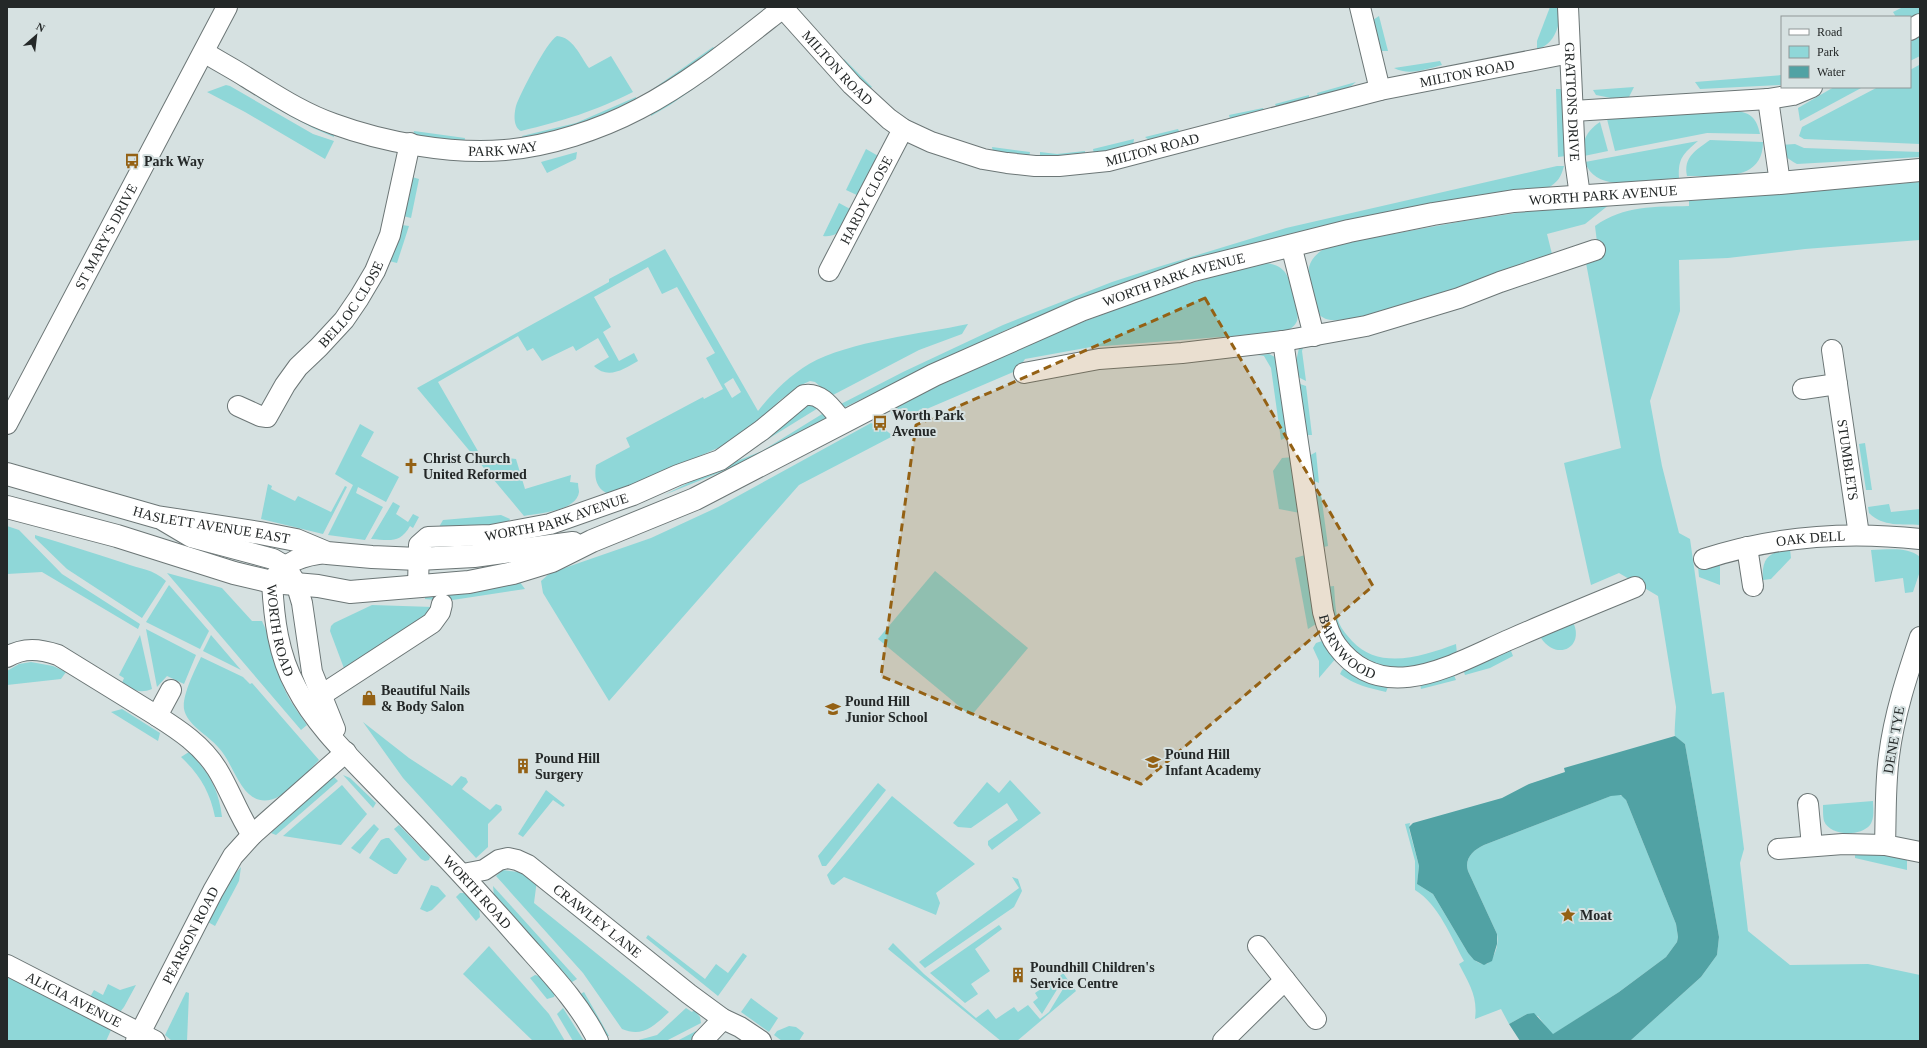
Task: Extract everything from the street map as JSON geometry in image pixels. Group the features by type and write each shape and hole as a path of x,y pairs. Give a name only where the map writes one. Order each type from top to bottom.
{"main road":[{"name":"WORTH PARK AVENUE","path":"284,577 350,592 469,582 513,573 552,561 592,541 695,500 934,375 1081,310 1193,270 1290,245 1433,214 1514,201 1780,183 1920,170"},
{"name":"HASLETT AVENUE EAST","path":"7,474 157,517 296,540 327,552 372,557 418,559"},
{"path":"7,507 117,536 234,573 284,577"},
{"name":"WORTH PARK AVENUE","path":"418,559 474,556 592,541"}],"street":[{"name":"ST MARY'S DRIVE","path":"7,424 228,7"},
{"path":"1360,7 1380,90"},
{"name":"GRATTONS DRIVE","path":"1568,7 1575,160 1580,196"},
{"name":"PARK WAY","path":"204,52 306,112 333,124 360,133 410,143 457,150 505,150 535,146 576,134 637,110 656,100 705,67 784,8"},
{"name":"MILTON ROAD","path":"784,8 852,85 889,119 903,129 946,147 983,159 1035,166 1072,165 1108,161 1380,90 1570,53"},
{"path":"1911,29 1920,24"},
{"path":"1573,111 1768,99 1793,95 1810,88"},
{"path":"1768,99 1780,183"},
{"name":"HARDY CLOSE","path":"829,271 903,129"},
{"name":"BELLOC CLOSE","path":"238,406 260,416 267,417 285,385 298,367 332,334 359,298 382,256 390,235 410,143"},
{"path":"1290,245 1314,336"},
{"path":"1024,373 1099,359 1182,353 1283,341 1366,326 1417,312 1595,250"},
{"name":"BARNWOOD","path":"1283,341 1323,612 1336,646 1356,664 1379,675 1406,677 1428,674 1457,664 1509,640 1635,587"},
{"name":"STUMBLETS","path":"1832,350 1859,535"},
{"path":"1803,389 1837,384"},
{"name":"WORTH PARK AVENUE","path":"418,559 419,545 428,537 491,535 550,524 634,495 678,475 720,460 762,430 804,395 812,394 818,396 829,405 843,422"},
{"name":"WORTH ROAD","path":"157,517 191,537 272,558 284,577 305,622 312,672 320,696 346,752"},
{"name":"OAK DELL","path":"1704,559 1748,547 1798,538 1859,535 1920,539"},
{"path":"1748,547 1753,586"},
{"name":"WORTH ROAD","path":"327,552 308,554 284,577 273,612 285,663 296,688 318,721 463,874 570,995 598,1041"},
{"path":"418,559 418,587"},
{"path":"320,696 432,623 440,612 442,604"},
{"name":"DENE TYE","path":"1886,845 1886,796 1889,756 1894,724 1905,682 1920,637"},
{"path":"7,657 26,650 42,650 58,655 157,716 188,737 203,751 216,768 242,819 252,834"},
{"path":"157,716 171,690"},
{"name":"PEARSON ROAD","path":"144,1039 222,874 233,856 252,834 346,752"},
{"path":"1808,804 1812,846"},
{"path":"1778,849 1843,844 1886,845 1920,852"},
{"name":"CRAWLEY LANE","path":"463,874 484,870 499,860 508,858 528,865 629,947 723,1019 740,1027 761,1041"},
{"path":"1258,946 1316,1019"},
{"name":"ALICIA AVENUE","path":"7,965 144,1039"},
{"path":"1223,1041 1285,980"},
{"path":"702,1041 723,1019"}],"highlighted area":[{"path":"1205,298 1373,586 1141,784 881,676 916,425"}],"green space":[{"path":"1550,7 1560,7 1558,26 1556,32 1548,43 1537,49 1537,41"},
{"path":"1903,7 1920,7 1920,18 1911,22 1911,16 1895,16 1893,12"},
{"path":"1379,16 1388,51 1380,51 1373,20"},
{"path":"557,36 563,37 572,43 589,68 611,56 633,92 578,115 521,131 515,123 516,106 541,57 547,47"},
{"path":"1920,36 1920,56 1911,60 1911,41"},
{"path":"713,47 716,50 654,92 653,89"},
{"path":"844,59 872,87 868,90 843,65"},
{"path":"1440,61 1442,65 1412,72 1394,68"},
{"path":"1919,65 1920,144 1804,139 1799,136 1802,127 1876,88 1911,88 1911,69"},
{"path":"1781,75 1781,85 1700,89 1695,82"},
{"path":"235,78 334,131 334,137 295,119 234,82"},
{"path":"1356,82 1348,88 1338,92 1318,96 1317,93"},
{"path":"694,83 699,85 651,116 650,111"},
{"path":"226,85 313,134 334,141 325,159 245,112 207,92"},
{"path":"1634,87 1629,97 1611,98 1596,95 1593,90"},
{"path":"1832,88 1861,88 1800,121 1798,108"},
{"path":"1556,89 1564,89 1566,156 1558,157"},
{"path":"1309,95 1309,99 1277,108 1275,104"},
{"path":"636,97 637,102 603,118 524,140 522,136 576,123"},
{"path":"1263,108 1264,113 1230,119 1229,115"},
{"path":"1735,111 1745,113 1752,117 1757,124 1760,134 1707,133 1615,151 1607,119"},
{"path":"1600,122 1608,151 1584,156 1583,150 1586,136 1592,128"},
{"path":"1178,129 1180,133 1149,140 1145,137"},
{"path":"414,131 465,138 464,143 413,136"},
{"path":"1134,139 1133,146 1094,154 1093,149"},
{"path":"1710,140 1763,142 1761,155 1755,165 1746,171 1736,174 1723,176 1687,176 1686,169 1689,159 1696,151"},
{"path":"1698,141 1682,157 1679,166 1679,178 1615,183 1605,181 1597,177 1590,171 1585,162"},
{"path":"1795,144 1804,148 1920,152 1920,157 1797,164 1786,156 1780,145"},
{"path":"992,147 1030,152 1029,157 993,152"},
{"path":"866,149 880,157 859,196 846,190"},
{"path":"1085,151 1085,155 1057,157 1040,156 1040,152 1057,154"},
{"path":"577,152 576,159 547,173 541,162"},
{"path":"1557,166 1564,166 1562,173 1559,179 1548,188 1293,233 1207,256 1006,330 841,409 839,405 903,372 1003,325 1112,282 1286,228"},
{"path":"412,177 419,179 411,218 403,216"},
{"path":"1920,182 1920,240 1805,249 1728,258 1679,260 1680,311 1650,401 1662,466 1679,533 1690,539 1712,694 1724,692 1744,849 1740,863 1748,931 1790,965 1868,964 1920,975 1920,1041 1630,1041 1701,977 1717,955 1719,937 1685,744 1675,736 1676,707 1658,596 1619,573 1591,585 1564,463 1621,448 1586,263 1599,258 1595,226 1617,214 1640,208 1689,206 1689,201"},
{"path":"839,203 852,210 844,225 838,232 834,235 823,236"},
{"path":"1610,204 1585,224 1547,234 1552,254 1475,282 1417,301 1353,318 1331,320 1320,316 1315,307 1309,278 1310,263 1318,253 1332,245 1464,221 1530,211"},
{"path":"402,225 409,226 397,263 389,261"},
{"path":"665,249 758,411 775,391 788,379 809,364 826,356 845,349 886,339 968,324 962,334 919,350 833,395 828,393 815,382 810,381 801,385 779,401 761,422 736,440 636,484 609,494 601,489 597,482 595,474 596,465 630,447 626,438 703,397 704,399 723,389 706,358 715,353 677,287 662,294 648,267 594,297 611,327 603,332 619,361 634,353 638,361 622,370 610,373 599,370 594,366 609,357 598,338 576,351 573,346 542,361 533,348 527,351 518,336 438,382 486,465 504,455 507,458 516,459 525,489 571,475 570,482 578,483 579,492 577,498 572,503 556,510 524,516 417,388 609,282 609,279","holes":["733,378 741,392 732,398 724,384"]},
{"path":"1264,263 1278,266 1283,270 1291,286 1298,318 1295,324 1286,332 1091,347 1025,359 1018,370 922,411 894,419 890,410 936,386 984,364 1080,323 1217,275"},
{"path":"1304,345 1302,351 1306,381 1296,376 1295,366 1299,348"},
{"path":"1269,354 1275,357 1289,436 1281,440 1271,368 1264,356 1258,355"},
{"path":"1297,383 1306,386 1312,435 1304,435"},
{"path":"807,402 823,405 760,444"},
{"path":"827,411 830,416 765,454 664,495 710,472 762,451"},
{"path":"871,423 883,428 893,436 799,485 609,701 543,593 541,581 550,573 651,538 718,507"},
{"path":"360,424 374,432 361,456 399,477 386,502 358,487 356,493 383,507 365,540 328,535 353,485 335,474"},
{"path":"1865,443 1872,490 1866,490 1859,444"},
{"path":"1316,452 1319,483 1312,480 1309,456"},
{"path":"1294,457 1300,513 1279,509 1273,471 1282,458"},
{"path":"268,484 272,486 271,489 295,501 298,496 331,512 345,486 347,487 323,534 261,519"},
{"path":"1321,494 1328,546 1320,548 1314,501 1316,496"},
{"path":"393,502 400,506 396,514 408,522 413,514 419,517 413,528 410,526 402,536 394,540 371,539"},
{"path":"1889,504 1891,512 1920,509 1920,525 1887,523 1880,521 1869,513 1868,507"},
{"path":"501,515 510,519 503,527 439,527 443,520"},
{"path":"7,526 19,530 62,574 140,624 138,629 42,572 7,574"},
{"path":"35,535 146,570 156,574 166,581 142,618 67,569 35,538"},
{"path":"1790,549 1791,558 1771,579 1763,580 1763,566 1768,557 1777,552"},
{"path":"1871,550 1903,550 1909,551 1920,557 1920,571 1913,592 1905,593 1903,578 1875,582"},
{"path":"1305,555 1316,624 1308,629 1295,558"},
{"path":"1720,561 1720,585 1699,577 1698,566"},
{"path":"935,571 1028,648 971,716 878,639"},
{"path":"167,573 222,588 252,621 262,621 284,689 307,725 301,730"},
{"path":"519,581 525,589 446,601 425,599 425,597"},
{"path":"169,585 209,631 200,649 146,622"},
{"path":"1334,586 1336,610 1339,623 1352,641 1363,650 1375,656 1402,658 1430,653 1456,644 1457,654 1446,660 1398,669 1378,667 1359,658 1334,628 1325,587"},
{"path":"372,605 433,607 431,612 345,671 330,631 331,626 334,623"},
{"path":"1573,622 1576,631 1575,638 1568,648 1561,650 1554,649 1547,645 1541,638 1543,635"},
{"path":"146,629 196,655 184,684 167,676 157,687"},
{"path":"140,635 152,689 144,691 132,689 125,685 122,683 124,678 119,675"},
{"path":"211,635 241,670 203,651"},
{"path":"1325,640 1337,657 1319,678 1319,661 1313,648 1316,643"},
{"path":"1507,650 1511,651 1513,656 1490,668 1465,675 1463,669"},
{"path":"201,657 243,677 250,684 252,683 319,760 293,787 283,794 272,799 262,800 252,796 242,786 222,752 193,725 186,715 184,709 185,697"},
{"path":"31,662 53,666 66,672 61,679 7,685 7,671 19,664"},
{"path":"1346,667 1387,683 1388,687 1386,692 1362,686 1346,678 1340,674"},
{"path":"1453,673 1456,680 1421,689 1420,683"},
{"path":"122,709 160,733 158,741 111,712"},
{"path":"363,722 409,758 452,786 461,776 466,778 468,782 462,789 490,810 496,804 501,806 502,810 488,824 488,847 476,858 403,778"},
{"path":"189,752 196,759 212,782 221,807 222,817 215,817 203,784 194,770 181,757"},
{"path":"343,775 350,778 376,803 373,808"},
{"path":"334,777 338,781 276,835 271,833 327,781"},
{"path":"1010,780 1041,813 992,850 988,845 988,841 1018,820 1007,803 971,828 958,827 953,823 987,782 999,793"},
{"path":"878,783 886,790 826,866 822,866 818,856"},
{"path":"342,785 367,814 341,845 283,836"},
{"path":"546,790 565,805 563,807 553,800 523,837 518,834"},
{"path":"1616,794 1623,796 1626,800 1676,924 1678,937 1677,942 1666,957 1619,992 1552,1035 1538,1016 1527,1014 1509,1024 1501,1009 1475,1019 1476,1011 1472,990 1459,964 1464,961 1438,913 1423,896 1415,890 1415,861 1405,824 1410,823 1409,829 1419,866 1417,884 1433,894 1468,953 1478,963 1487,964 1496,950 1497,934 1468,871 1467,863 1470,855 1476,849 1484,845"},
{"path":"892,796 975,864 936,893 940,903 936,915 844,877 834,885 831,884 827,875"},
{"path":"1873,801 1872,822 1865,829 1859,832 1846,833 1832,830 1824,821 1823,805"},
{"path":"374,824 379,829 360,854 351,848"},
{"path":"399,825 430,857 429,860 425,861 421,859 394,829"},
{"path":"389,838 407,859 397,874 394,874 369,858 381,840"},
{"path":"1855,853 1907,858 1907,870 1855,858"},
{"path":"241,867 239,881 215,926 208,922 233,876"},
{"path":"503,870 518,872 537,880 534,903 669,1012 648,1029 636,1032 622,1029 583,973 496,876"},
{"path":"1012,877 1018,879 1022,891 1014,907 925,968 919,962 1019,888"},
{"path":"431,885 438,887 446,896 432,910 427,912 420,909"},
{"path":"493,886 577,979 572,982 494,896"},
{"path":"460,893 464,893 479,908 480,917 476,921 456,897"},
{"path":"999,925 1002,929 975,949 990,971 971,984 978,994 965,1003 930,973"},
{"path":"648,935 705,979 716,964 728,973 743,953 747,956 718,996 646,938"},
{"path":"893,943 924,974 976,1018 988,1009 996,1019 1014,1007 1018,1012 1028,1005 1040,1019 1049,1012 1066,984 1060,976 1063,973 1076,991 1017,1041 1001,1041 888,949"},
{"path":"489,946 549,1014 565,1041 533,1041 463,974"},
{"path":"7,974 111,1030 106,1041 7,1041"},
{"path":"535,975 542,977 555,994 554,997 547,999 530,978"},
{"path":"1057,978 1061,983 1042,1014 1033,1002 1038,998 1035,993"},
{"path":"108,984 120,990 136,985 120,1012 90,997 94,990 103,995"},
{"path":"186,992 189,993 187,1041 172,1041 165,1035"},
{"path":"584,992 609,1036 604,1037 579,995"},
{"path":"751,998 778,1018 769,1032 741,1012"},
{"path":"563,1008 584,1041 573,1041 557,1014"},
{"path":"686,1008 692,1012 694,1010 700,1017 701,1023 666,1041 635,1041 657,1035"},
{"path":"789,1026 796,1027 804,1033 799,1041 782,1041 774,1035 777,1031"},
{"path":"696,1031 697,1036 689,1041 677,1041"}],"water":[{"path":"1675,736 1685,744 1719,937 1717,955 1701,977 1630,1041 1520,1041 1509,1024 1527,1014 1534,1013 1553,1034 1619,992 1666,957 1677,942 1678,937 1676,924 1626,800 1621,795 1611,796 1484,845 1476,849 1470,855 1467,863 1468,871 1497,934 1497,944 1492,961 1484,965 1474,960 1468,953 1433,894 1417,884 1419,866 1409,827 1413,823 1502,798 1529,784 1565,772 1564,768"}],"place":[{"name":"Park Way","path":"132,161"},
{"name":"Worth Park Avenue","path":"880,423"},
{"name":"Christ Church United Reformed","path":"411,466"},
{"name":"Beautiful Nails & Body Salon","path":"369,698"},
{"name":"Pound Hill Junior School","path":"833,709"},
{"name":"Pound Hill Infant Academy","path":"1153,762"},
{"name":"Pound Hill Surgery","path":"523,766"},
{"name":"Moat","path":"1568,915"},
{"name":"Poundhill Children's Service Centre","path":"1018,975"}]}
